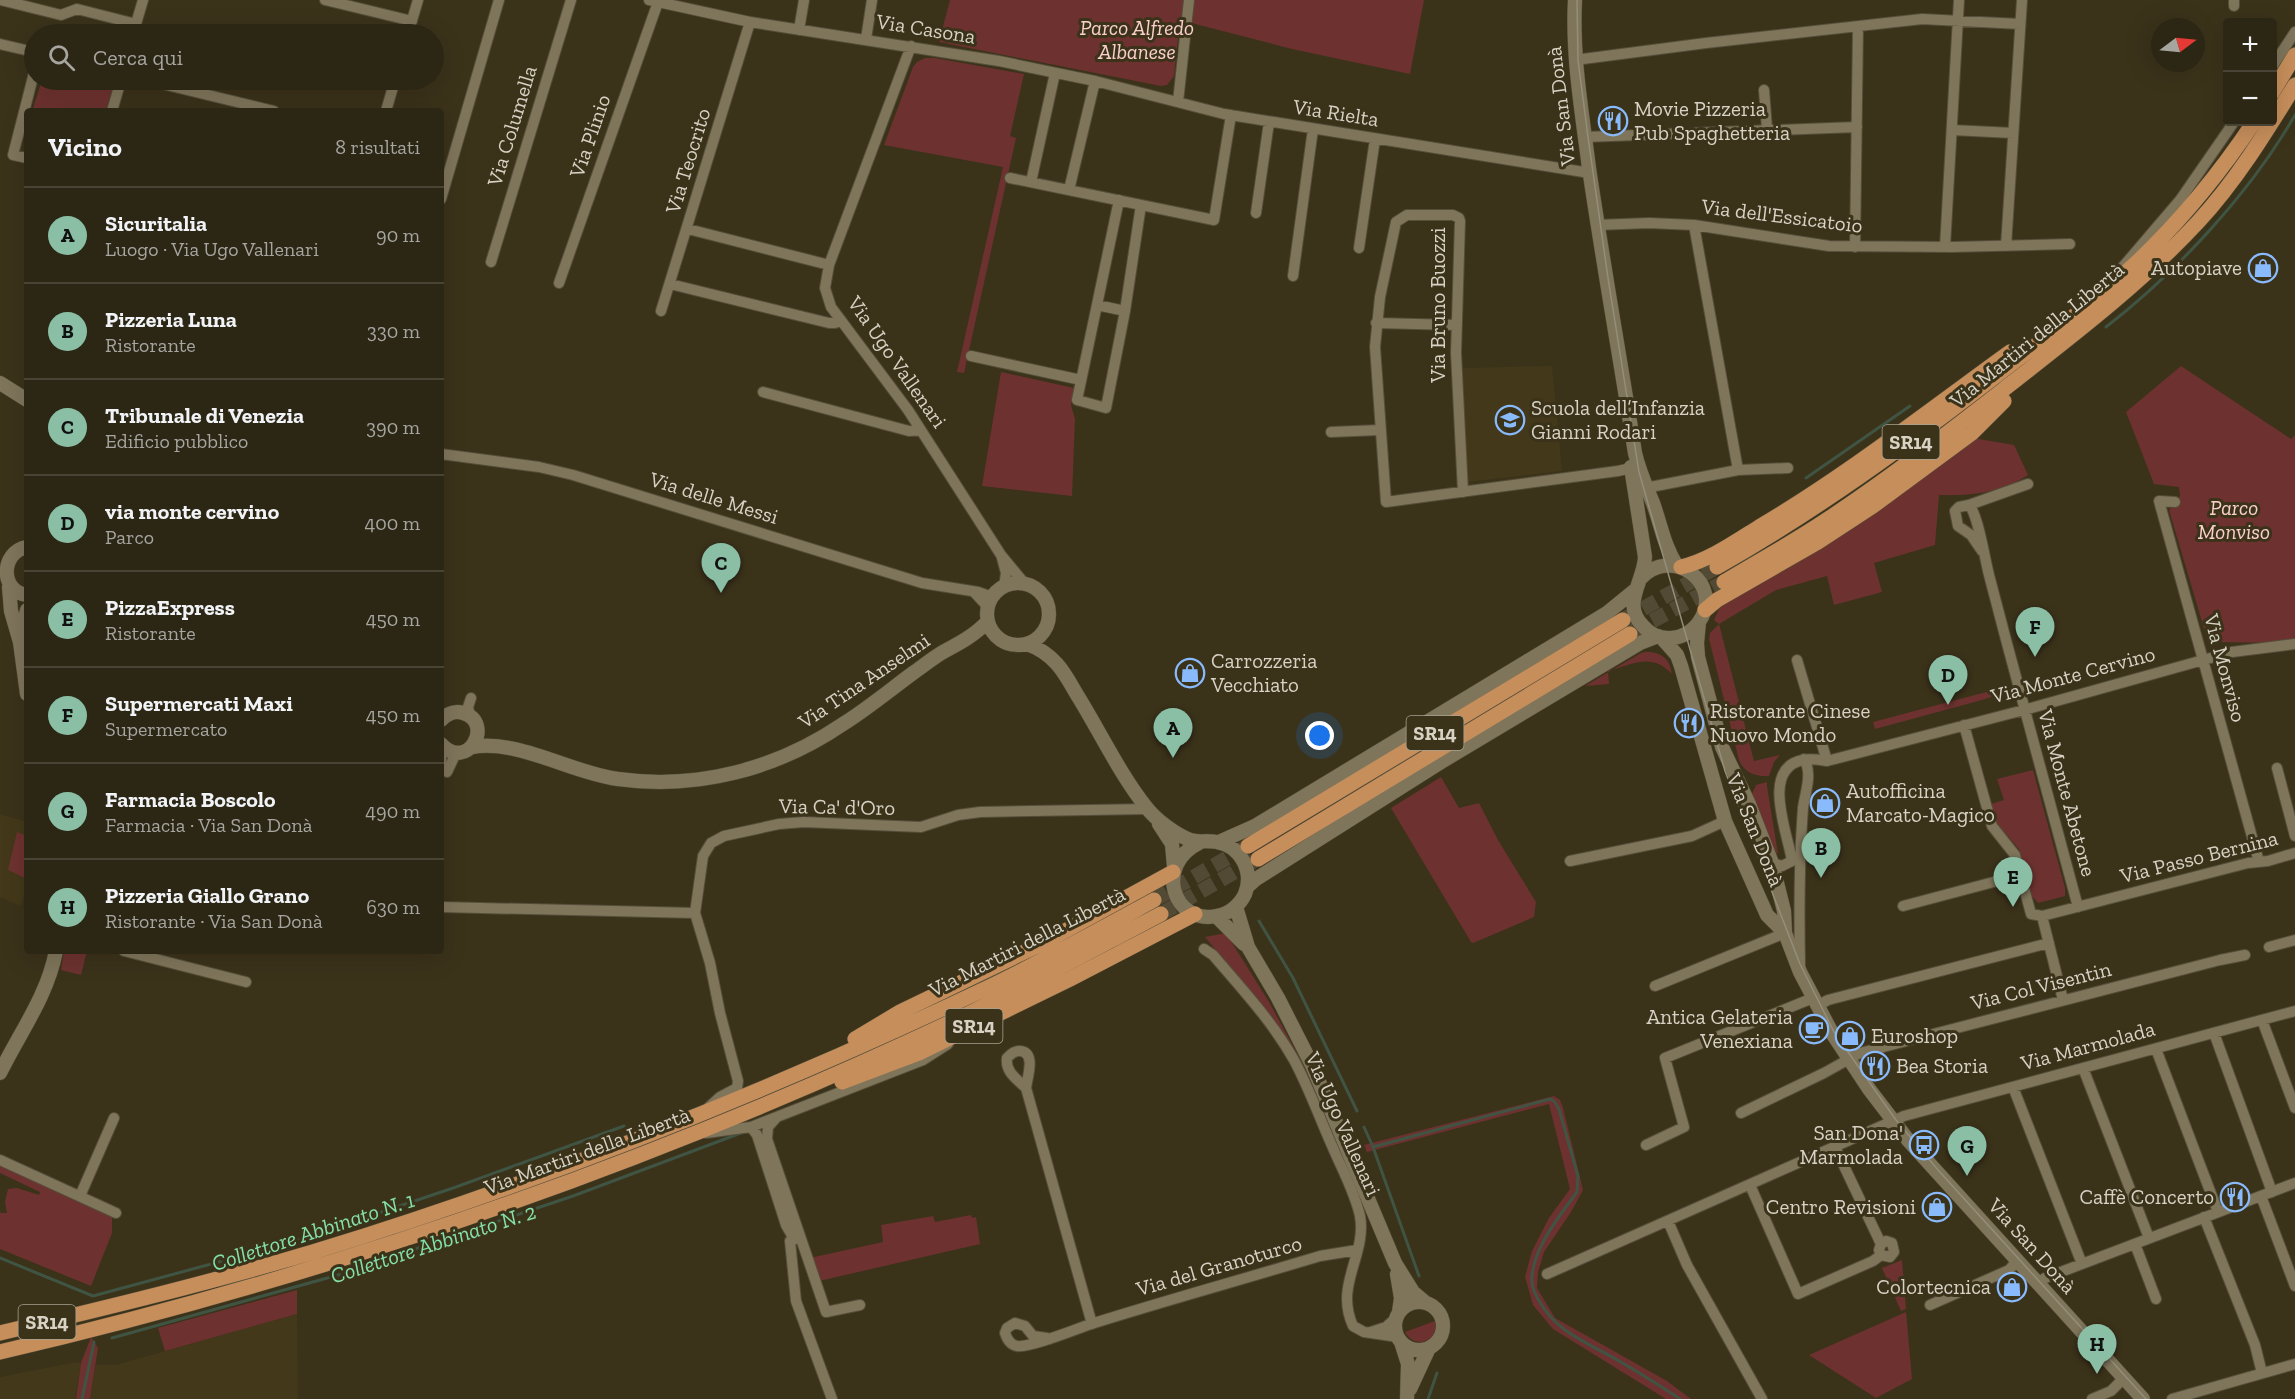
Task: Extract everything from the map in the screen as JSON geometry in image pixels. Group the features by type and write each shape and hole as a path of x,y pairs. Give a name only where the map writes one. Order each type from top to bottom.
{"main road":[{"path":"2277,85 2295,56"},
{"name":"Via Martiri della Libertà","path":"2251,126 2220,171 2188,210 2094,300 1927,430 1848,487 1768,538 1720,574 1822,523 1885,480 1949,433 2135,285 2200,220 2249,157 2295,85"},
{"path":"1679,566 1700,561 1789,509 1872,454 2055,319 2074,307 2094,300"},
{"path":"1702,616 1717,600 1818,542 1972,433 2006,399 2033,378 2068,339"},
{"name":"SR14","path":"1248,846 1626,627 1258,859"},
{"name":"SR14","path":"785,1079 900,1012 1042,943 1128,898 1174,870"},
{"name":"Via Martiri della Libertà","path":"0,1333 107,1308 312,1252 536,1177 701,1114 785,1079 1157,907 975,1010 747,1120 691,1135 542,1192 338,1260 75,1334 0,1352"},
{"name":"SR14","path":"747,1120 919,1053 1195,914"}],"street":[{"path":"1,0 61,15 77,9 120,24"},
{"path":"136,24 143,0"},
{"path":"325,0 412,21"},
{"path":"411,24 418,0"},
{"path":"444,189 500,0"},
{"name":"Via Columella","path":"491,262 571,0"},
{"path":"799,30 804,0"},
{"path":"866,39 872,0"},
{"path":"1178,102 1190,0"},
{"name":"Via San Donà","path":"1575,0 1575,60 1597,225 1635,468"},
{"path":"1945,247 1959,0"},
{"path":"2006,246 2022,0"},
{"name":"Via Casona","path":"660,2 750,22 999,61 1095,81 1178,102"},
{"name":"Via Plinio","path":"559,283 660,2"},
{"path":"1575,60 1922,19 2020,24"},
{"name":"Via Teocrito","path":"662,311 750,22"},
{"path":"1855,247 1858,27"},
{"path":"2277,59 2295,32"},
{"path":"0,44 24,50"},
{"name":"Via Ugo Vallenari","path":"911,46 829,265 825,280 827,297 840,320 921,430 1001,555 1025,584"},
{"path":"1031,182 1055,73"},
{"path":"1069,190 1095,81"},
{"path":"25,108 30,90"},
{"path":"113,108 118,90"},
{"path":"187,90 262,108"},
{"path":"387,108 392,90"},
{"path":"1764,90 1767,129"},
{"name":"Via Rielta","path":"1178,102 1269,122 1590,173"},
{"path":"24,114 14,155 24,157"},
{"path":"1010,178 1214,220 1231,115"},
{"path":"1256,213 1269,122"},
{"path":"2108,288 2126,263 2180,200 2231,126"},
{"path":"1585,137 1857,127"},
{"path":"1293,276 1313,129"},
{"path":"1952,130 2013,133"},
{"path":"1359,248 1375,139"},
{"path":"1119,201 1077,400 1106,408 1125,311 1141,205"},
{"name":"Via Bruno Buozzi","path":"1463,492 1456,353 1461,225 1459,218 1453,215 1407,215 1396,222 1376,323 1375,359 1386,502 1463,492 1635,468"},
{"name":"Via dell'Essicatoio","path":"1597,225 1649,223 1694,225 1802,243 1855,247 2070,244"},
{"path":"1694,225 1738,470"},
{"path":"687,229 829,265"},
{"name":"Via San Donà","path":"1606,277 1606,299 1616,385 1640,489 1645,557 1633,606 1636,616 1645,628 1659,637 1677,656 1682,666 1701,742 1725,821 1767,915 1785,933"},
{"path":"670,284 829,323 840,320"},
{"path":"1097,305 1125,311"},
{"path":"1376,323 1457,325"},
{"path":"971,356 1081,380"},
{"path":"0,383 24,398"},
{"path":"763,392 899,429 914,432 921,430"},
{"path":"1331,432 1380,430"},
{"name":"Via delle Messi","path":"444,454 539,466 573,475 922,583 973,592 990,602"},
{"path":"1640,489 1738,470 1788,468"},
{"path":"1969,505 2028,484"},
{"name":"Via San Donà","path":"1640,489 1652,502 1667,549 1679,566 1691,572 1701,584 1706,599 1697,643 1698,657 1722,747 1749,804 1772,863 1784,911 1785,933 1815,1002 1849,1059 1893,1121 1928,1164 2143,1399"},
{"name":"Via Monviso","path":"2175,502 2159,501 2259,861"},
{"name":"Via Monte Abetone","path":"1982,551 1971,535 1958,526 1955,511 1959,507 1969,505 1975,514 1982,551 2078,907"},
{"path":"17,548 5,560 2,571 9,587 11,611 20,642 24,672"},
{"name":"Via Ugo Vallenari","path":"1001,555 1005,573 1004,587"},
{"path":"1174,870 1179,857 1188,848 1199,843 1219,842 1255,826 1607,613 1655,568 1679,566"},
{"path":"1025,584 1037,590 1044,597 1049,615 1043,634 1027,644 1018,645 1000,640 995,635 988,621 990,602 1004,587 1025,584"},
{"path":"9,587 16,593 24,595"},
{"path":"1247,887 1263,874 1441,762 1640,643 1659,637 1674,638 1685,634 1702,616"},
{"name":"Via Tina Anselmi","path":"510,748 593,775 618,779 688,781 738,772 776,761 843,724 941,653 961,643 988,621"},
{"path":"20,642 24,624"},
{"path":"1047,625 1058,665 1121,770 1172,844 1173,885 1177,897 1195,914 1216,916 1227,913 1243,898 1247,887 1248,876 1239,854 1230,846 1219,842"},
{"name":"Via Tina Anselmi","path":"961,643 1000,640"},
{"path":"1027,644 1041,649 1058,665"},
{"name":"Via Monte Cervino","path":"1804,759 1827,760 2024,710 2203,660 2253,648 2295,644"},
{"path":"1797,660 1827,760"},
{"path":"446,716 468,697 468,707 477,737 472,747"},
{"path":"446,716 474,723 510,748"},
{"path":"1964,725 1992,826 2015,855 2031,914 2042,916 2063,1000"},
{"path":"444,748 456,753 472,747 510,748"},
{"path":"444,768 456,753"},
{"path":"1772,863 1782,866 1792,861 1779,786 1788,768 1804,759 1809,770 1799,860 1800,972"},
{"name":"Via Monte Cervino","path":"1808,777 1812,771 1827,760"},
{"path":"2277,768 2295,836"},
{"path":"1149,811 1179,834 1199,843"},
{"name":"Via Ca' d'Oro","path":"695,913 703,856 707,848 717,839 742,831 804,822 912,828 969,813 1149,811"},
{"path":"1570,861 1692,836 1725,821"},
{"name":"Via Passo Bernina","path":"2042,916 2295,853"},
{"path":"1903,906 2020,875"},
{"path":"1767,915 1793,907 1799,899"},
{"path":"444,907 695,913 711,963 738,1082 737,1088 720,1097 701,1114"},
{"name":"Via Ugo Vallenari","path":"1236,907 1248,947 1278,998 1312,1065 1395,1263 1411,1289 1439,1314 1443,1325 1440,1338 1429,1348 1407,1396"},
{"name":"Via Ugo Vallenari","path":"1216,916 1248,947"},
{"path":"1655,986 1785,933"},
{"path":"2270,947 2295,940"},
{"path":"1646,1145 1684,1128 1665,1058 1815,1002 2049,943"},
{"name":"Via Ugo Vallenari","path":"1204,949 1214,955 1261,1011 1302,1076 1359,1214 1362,1236 1347,1290 1347,1306 1353,1326 1368,1333"},
{"path":"0,1073 41,1000 51,975 55,954"},
{"path":"136,954 246,982"},
{"name":"Via Col Visentin","path":"1741,1113 1860,1053 2245,955"},
{"name":"Via Marmolada","path":"1547,1274 1905,1116 2295,1011"},
{"path":"2262,1020 2295,1106"},
{"path":"797,1239 786,1226 757,1135 747,1120 776,1117 922,1060 937,1053 961,1032"},
{"path":"2214,1033 2272,1192"},
{"path":"2156,1049 2218,1212"},
{"path":"2083,1068 2149,1238"},
{"path":"2013,1087 2082,1264"},
{"path":"1026,1088 1092,1324"},
{"path":"776,1117 768,1127 766,1139 797,1239 826,1312 860,1305"},
{"path":"80,1196 114,1118"},
{"path":"1750,1185 1798,1294 1873,1261 1881,1249 1835,1147"},
{"path":"0,1160 116,1213"},
{"path":"2037,1283 2295,1183"},
{"path":"2260,1196 2295,1286"},
{"path":"2204,1217 2255,1345 2262,1373"},
{"path":"1668,1221 1687,1265 1762,1399"},
{"path":"797,1239 790,1241 796,1301 832,1399"},
{"path":"2135,1244 2156,1299"},
{"name":"Via del Granoturco","path":"1047,1338 1320,1256 1357,1250"},
{"path":"1930,1305 2009,1270 2018,1261"},
{"name":"Via Ugo Vallenari","path":"1395,1263 1400,1288 1395,1325 1408,1364 1407,1396"},
{"path":"1368,1333 1386,1327 1409,1304 1426,1303"},
{"path":"1368,1333 1399,1339 1416,1350 1429,1348"},
{"path":"2172,1399 2295,1364"},
{"path":"2091,1399 2111,1391 2124,1378"}],"shaded area":[{"name":"Scuola dell’Infanzia Gianni Rodari","path":"1552,366 1562,471 1467,482 1460,368"},
{"path":"0,814 24,821 24,896 20,906 0,897"},
{"path":"297,1314 298,1399 90,1399 96,1365 116,1365"},
{"path":"81,1363 75,1399 0,1399 0,1377"}],"green space":[{"name":"Parco Alfredo Albanese","path":"950,0 1424,0 1410,74 1292,49 1180,20 1174,76 1167,85 1161,86 939,42"},
{"path":"925,58 1024,74 1010,136 1016,138 964,373 957,372 1003,167 884,145 913,67"},
{"path":"39,90 112,90 107,108 33,108"},
{"name":"Parco Monviso","path":"2181,366 2291,439 2295,435 2295,643 2208,642 2169,510 2180,496 2179,487 2154,484 2126,412"},
{"path":"1001,372 1074,388 1071,405 1075,419 1072,496 982,486"},
{"path":"1973,438 2014,445 2028,475 1996,490 1962,495 1939,495 1935,545 1874,563 1882,592 1834,605 1827,576 1776,590 1719,624 1714,620 1720,607"},
{"path":"1719,624 1754,761 1780,755 1774,762 1769,776 1751,773 1739,760 1709,639 1710,633"},
{"path":"1651,652 1667,660 1672,674 1665,667 1650,662 1634,663 1613,669 1641,653"},
{"path":"1608,672 1609,684 1585,686"},
{"path":"1994,690 1994,696 1982,700 1875,729 1873,722"},
{"path":"2033,770 2065,888 2065,896 2038,903 2030,894 2019,849 1997,824 1991,804 2004,800 1997,779"},
{"path":"1441,777 1459,808 1479,803 1498,840 1536,902 1534,917 1473,943 1391,808"},
{"path":"1767,782 1778,854 1775,852 1752,794 1756,785"},
{"path":"17,832 24,835 24,878 8,870"},
{"path":"1226,933 1269,1002 1307,1071 1302,1068 1264,1009 1205,937"},
{"path":"64,954 86,954 81,975 61,970"},
{"path":"1554,1096 1560,1100 1563,1108 1583,1190 1544,1252 1538,1272 1537,1288 1555,1318 1667,1381 1691,1399 1666,1399 1553,1329 1533,1305 1525,1277 1532,1251 1549,1218 1570,1189 1549,1104 1367,1152 1364,1145"},
{"path":"0,1165 112,1216 112,1233 91,1286 0,1249 0,1211 7,1213 5,1202 8,1189 17,1188 39,1195 40,1192 0,1173"},
{"path":"971,1215 972,1218 976,1217 980,1244 819,1281 810,1258 883,1242 881,1225 933,1216 935,1222"},
{"path":"1902,1260 1906,1309 1901,1311 1882,1268"},
{"path":"297,1290 297,1314 165,1351 158,1328"},
{"path":"1906,1312 1912,1379 1876,1398 1809,1355"},
{"path":"1435,1321 1433,1334 1425,1341 1414,1341 1405,1332"},
{"path":"91,1337 98,1348 90,1399 76,1399 81,1363"}],"waterway":[{"name":"Collettore Abbinato N. 2","path":"2106,327 2159,282 2210,230 2256,173 2295,115"},
{"name":"Collettore Abbinato N. 1","path":"1806,478 1910,406"},
{"path":"1259,921 1293,978 1357,1111"},
{"path":"1373,1147 1550,1099 1554,1101 1559,1109 1578,1176 1577,1192 1541,1246 1533,1270 1534,1290 1546,1311 1564,1329 1680,1399"},
{"name":"Collettore Abbinato N. 1","path":"0,1258 93,1296 296,1241 456,1187 624,1126"},
{"path":"1364,1127 1419,1276"},
{"name":"Collettore Abbinato N. 2","path":"112,1338 338,1275 573,1196 741,1133"},
{"name":"Collettore Abbinato N. 2","path":"82,1399 94,1342"},
{"path":"1428,1399 1437,1373"}],"tunnel":[{"path":"1623,620 1717,567"},
{"path":"1632,632 1724,582"},
{"path":"1154,900 1248,846"},
{"path":"1161,914 1257,859"}],"tram line":[{"path":"1577,0 1578,60 1588,137 1639,472 1725,771 1800,964 1834,1032 1896,1120 1938,1170 2146,1399"}],"place":[{"name":"Movie Pizzeria Pub Spaghetteria","path":"1613,121"},
{"name":"Autopiave","path":"2263,268"},
{"name":"Scuola dell’Infanzia Gianni Rodari","path":"1510,420"},
{"name":"Tribunale di Venezia","path":"721,593"},
{"name":"Supermercati Maxi","path":"2035,657"},
{"name":"Carrozzeria Vecchiato","path":"1190,673"},
{"name":"via monte cervino","path":"1948,705"},
{"name":"Ristorante Cinese Nuovo Mondo","path":"1689,723"},
{"name":"Sicuritalia","path":"1173,758"},
{"name":"Autofficina Marcato-Magico","path":"1825,803"},
{"name":"Pizzeria Luna","path":"1821,878"},
{"name":"PizzaExpress","path":"2013,907"},
{"name":"Antica Gelateria Venexiana","path":"1814,1029"},
{"name":"Euroshop","path":"1850,1036"},
{"name":"Bea Storia","path":"1875,1066"},
{"name":"San Dona' Marmolada","path":"1924,1145"},
{"name":"Farmacia Boscolo","path":"1967,1176"},
{"name":"Caffè Concerto","path":"2235,1197"},
{"name":"Centro Revisioni","path":"1937,1207"},
{"name":"Colortecnica","path":"2012,1287"},
{"name":"Pizzeria Giallo Grano","path":"2097,1374"}]}
